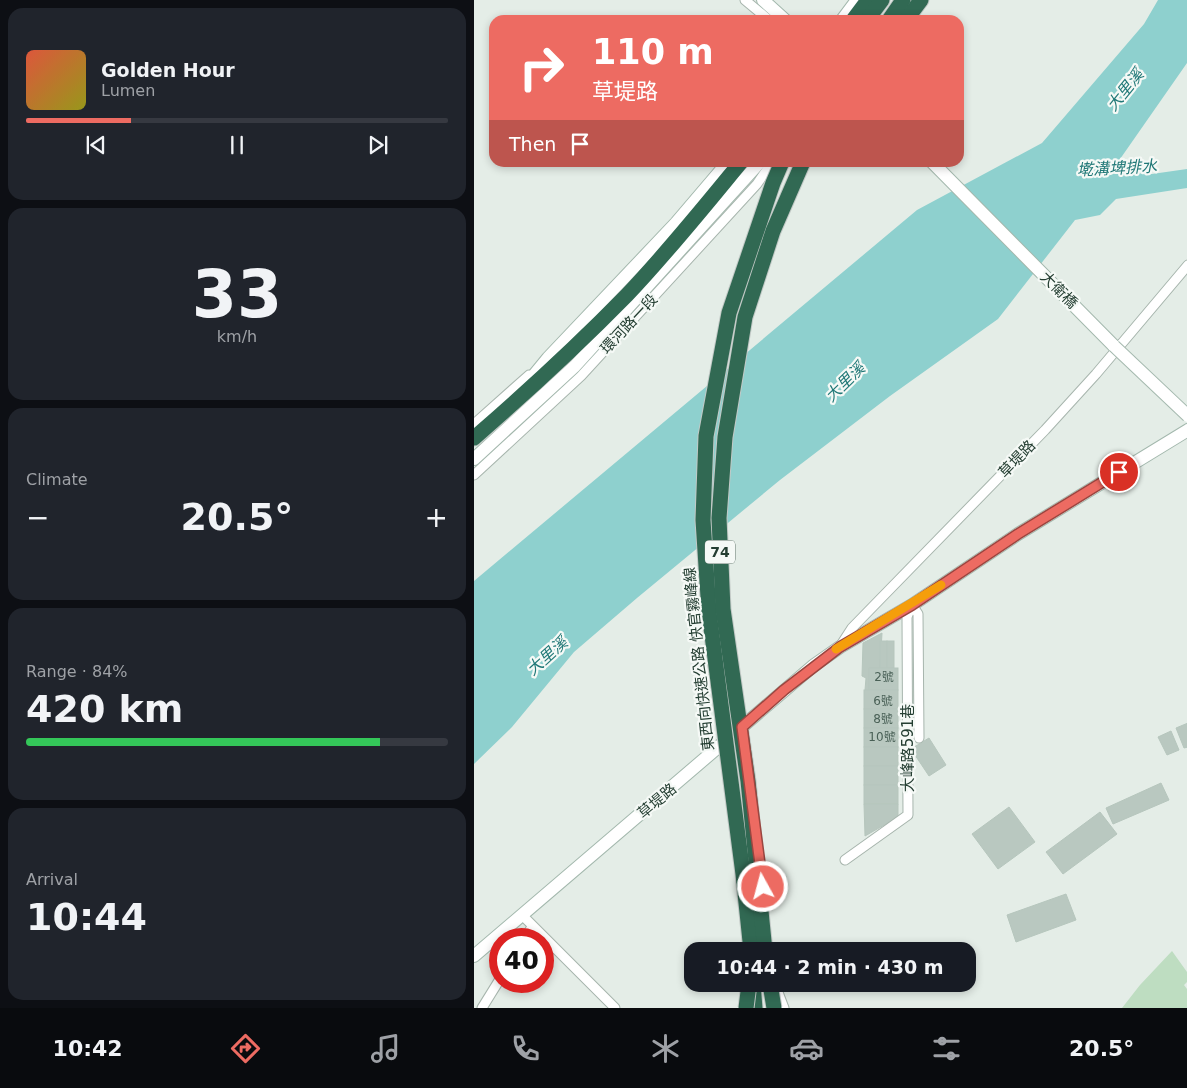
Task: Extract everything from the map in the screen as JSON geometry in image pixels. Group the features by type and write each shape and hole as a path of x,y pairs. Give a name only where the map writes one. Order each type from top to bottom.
{"highway":[{"path":"857,15 868,0"},
{"path":"871,15 882,0"},
{"path":"892,15 903,0"},
{"path":"910,15 921,0"},
{"path":"474,437 528,391 627,294 684,231 737,167"},
{"name":"東西向快速公路 快官霧峰線","path":"748,942 743,874 709,612 703,520 706,436 728,313 780,167"},
{"name":"東西向快速公路 快官霧峰線","path":"764,942 748,781 723,609 719,518 725,438 745,318 772,231 801,167"},
{"path":"747,992 747,1006"},
{"path":"747,1006 751,992"},
{"path":"769,1008 770,992"},
{"path":"772,992 774,1008"}],"street":[{"path":"745,0 763,15"},
{"path":"764,0 780,15"},
{"path":"846,15 857,0"},
{"path":"886,15 896,0"},
{"path":"902,15 912,0"},
{"path":"474,424 548,358 676,223 724,167"},
{"name":"環河路一段","path":"474,459 575,366 755,167"},
{"name":"環河路一段","path":"474,475 601,354 757,184 769,167"},
{"name":"大衛橋","path":"937,167 1187,416"},
{"name":"草堤路","path":"840,647 852,628 1045,430 1096,374 1187,265"},
{"path":"474,437 498,409 528,383 548,358"},
{"name":"草堤路","path":"474,956 724,744 784,690 840,647 912,605 1018,534 1187,430"},
{"path":"912,605 918,614 918,738"},
{"name":"大峰路591巷","path":"845,860 908,815 907,617 912,605"},
{"path":"742,727 768,942"},
{"path":"724,744 748,942"},
{"path":"522,915 616,1008"},
{"path":"775,992 784,1008"},
{"path":"482,1008 491,993"}],"green space":[{"path":"1172,951 1187,972 1187,982 1184,985 1187,989 1187,1008 1122,1008 1140,985"}],"water":[{"name":"大里溪","path":"1158,0 1187,0 1187,63 1111,172 1152,174 1187,169 1187,188 1116,199 1100,215 1075,220 998,319 890,396 780,480 637,598 574,652 512,727 474,764 474,581 917,210 1042,143 1144,24"}],"building":[{"path":"882,633 880,668 869,668 869,690 865,690 866,678 862,676 863,643"},
{"path":"880,641 887,641 887,668 880,668"},
{"path":"887,641 894,641 894,668 887,668"},
{"path":"869,668 898,668 898,690 869,690"},
{"path":"864,690 898,690 898,709 864,709"},
{"path":"864,709 898,709 898,728 864,728"},
{"path":"1188,723 1188,747 1184,748 1176,728"},
{"path":"864,728 898,728 898,747 864,747"},
{"path":"1171,731 1179,750 1167,755 1158,737"},
{"path":"929,738 946,765 929,776 911,749"},
{"path":"864,747 898,747 898,766 864,766"},
{"path":"864,766 898,766 898,785 864,785"},
{"path":"1161,783 1169,800 1113,824 1106,808"},
{"path":"864,785 898,785 898,804 864,804"},
{"path":"864,804 898,804 898,817 865,836"},
{"path":"1009,807 1035,842 998,869 972,834"},
{"path":"1100,812 1117,834 1063,874 1046,852"},
{"path":"1066,894 1076,920 1016,942 1007,915"}],"slow traffic":[{"path":"836,649 912,605 941,585"}],"route":[{"path":"763,887 742,727 813,666 840,647 912,605 1018,534 1119,472"}],"water label":[{"name":"墘溝埤排水","path":"1117,168"}]}
